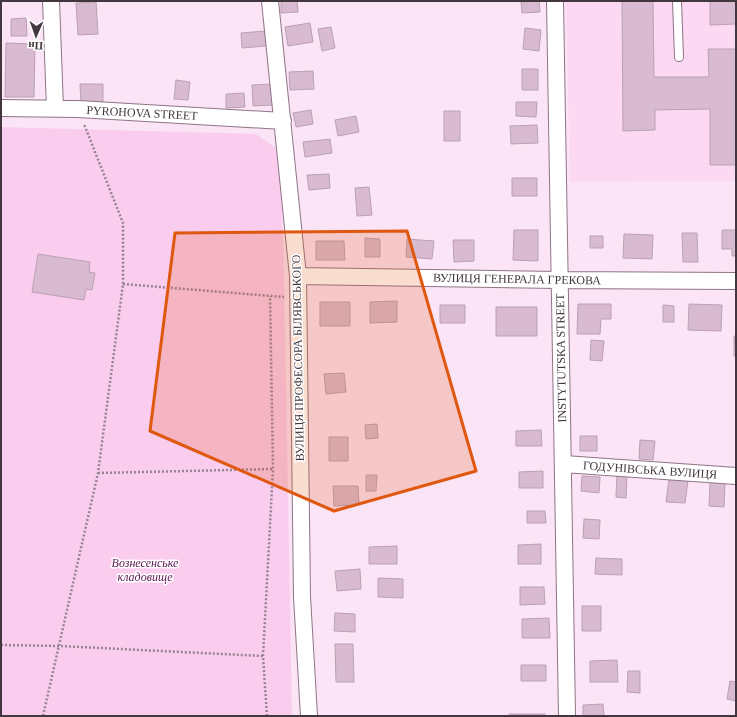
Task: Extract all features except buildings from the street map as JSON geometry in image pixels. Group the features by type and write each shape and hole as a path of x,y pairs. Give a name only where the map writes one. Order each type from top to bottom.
{"street":[{"path":"51,1 55,108"},
{"name":"ВУЛИЦЯ ПРОФЕСОРА БІЛЯВСЬКОГО","path":"270,1 298,276 302,596 308,716"},
{"name":"INSTYTUTSKA STREET","path":"555,1 559,280 564,464 567,716"},
{"name":"PYROHOVA STREET","path":"1,108 78,109 283,121"},
{"name":"ВУЛИЦЯ ГЕНЕРАЛА ГРЕКОВА","path":"298,276 559,280 736,280"},
{"name":"ГОДУНІВСЬКА ВУЛИЦЯ","path":"564,464 736,476"}],"lane":[{"path":"677,1 679,57"}],"path":[{"path":"43,716 98,473 123,284 123,223 78,109"},
{"path":"123,284 298,298"},
{"path":"267,716 264,656 273,469 270,296"},
{"path":"98,473 273,469"},
{"path":"1,645 60,646 264,656"}],"highlighted area":[{"path":"407,231 476,471 334,511 150,431 175,233"}],"shaded area":[{"path":"566,1 736,1 736,181 570,182"}],"green space":[{"name":"Вознесенське кладовище","path":"1,127 256,134 280,151 284,272 292,716 1,716"}]}
